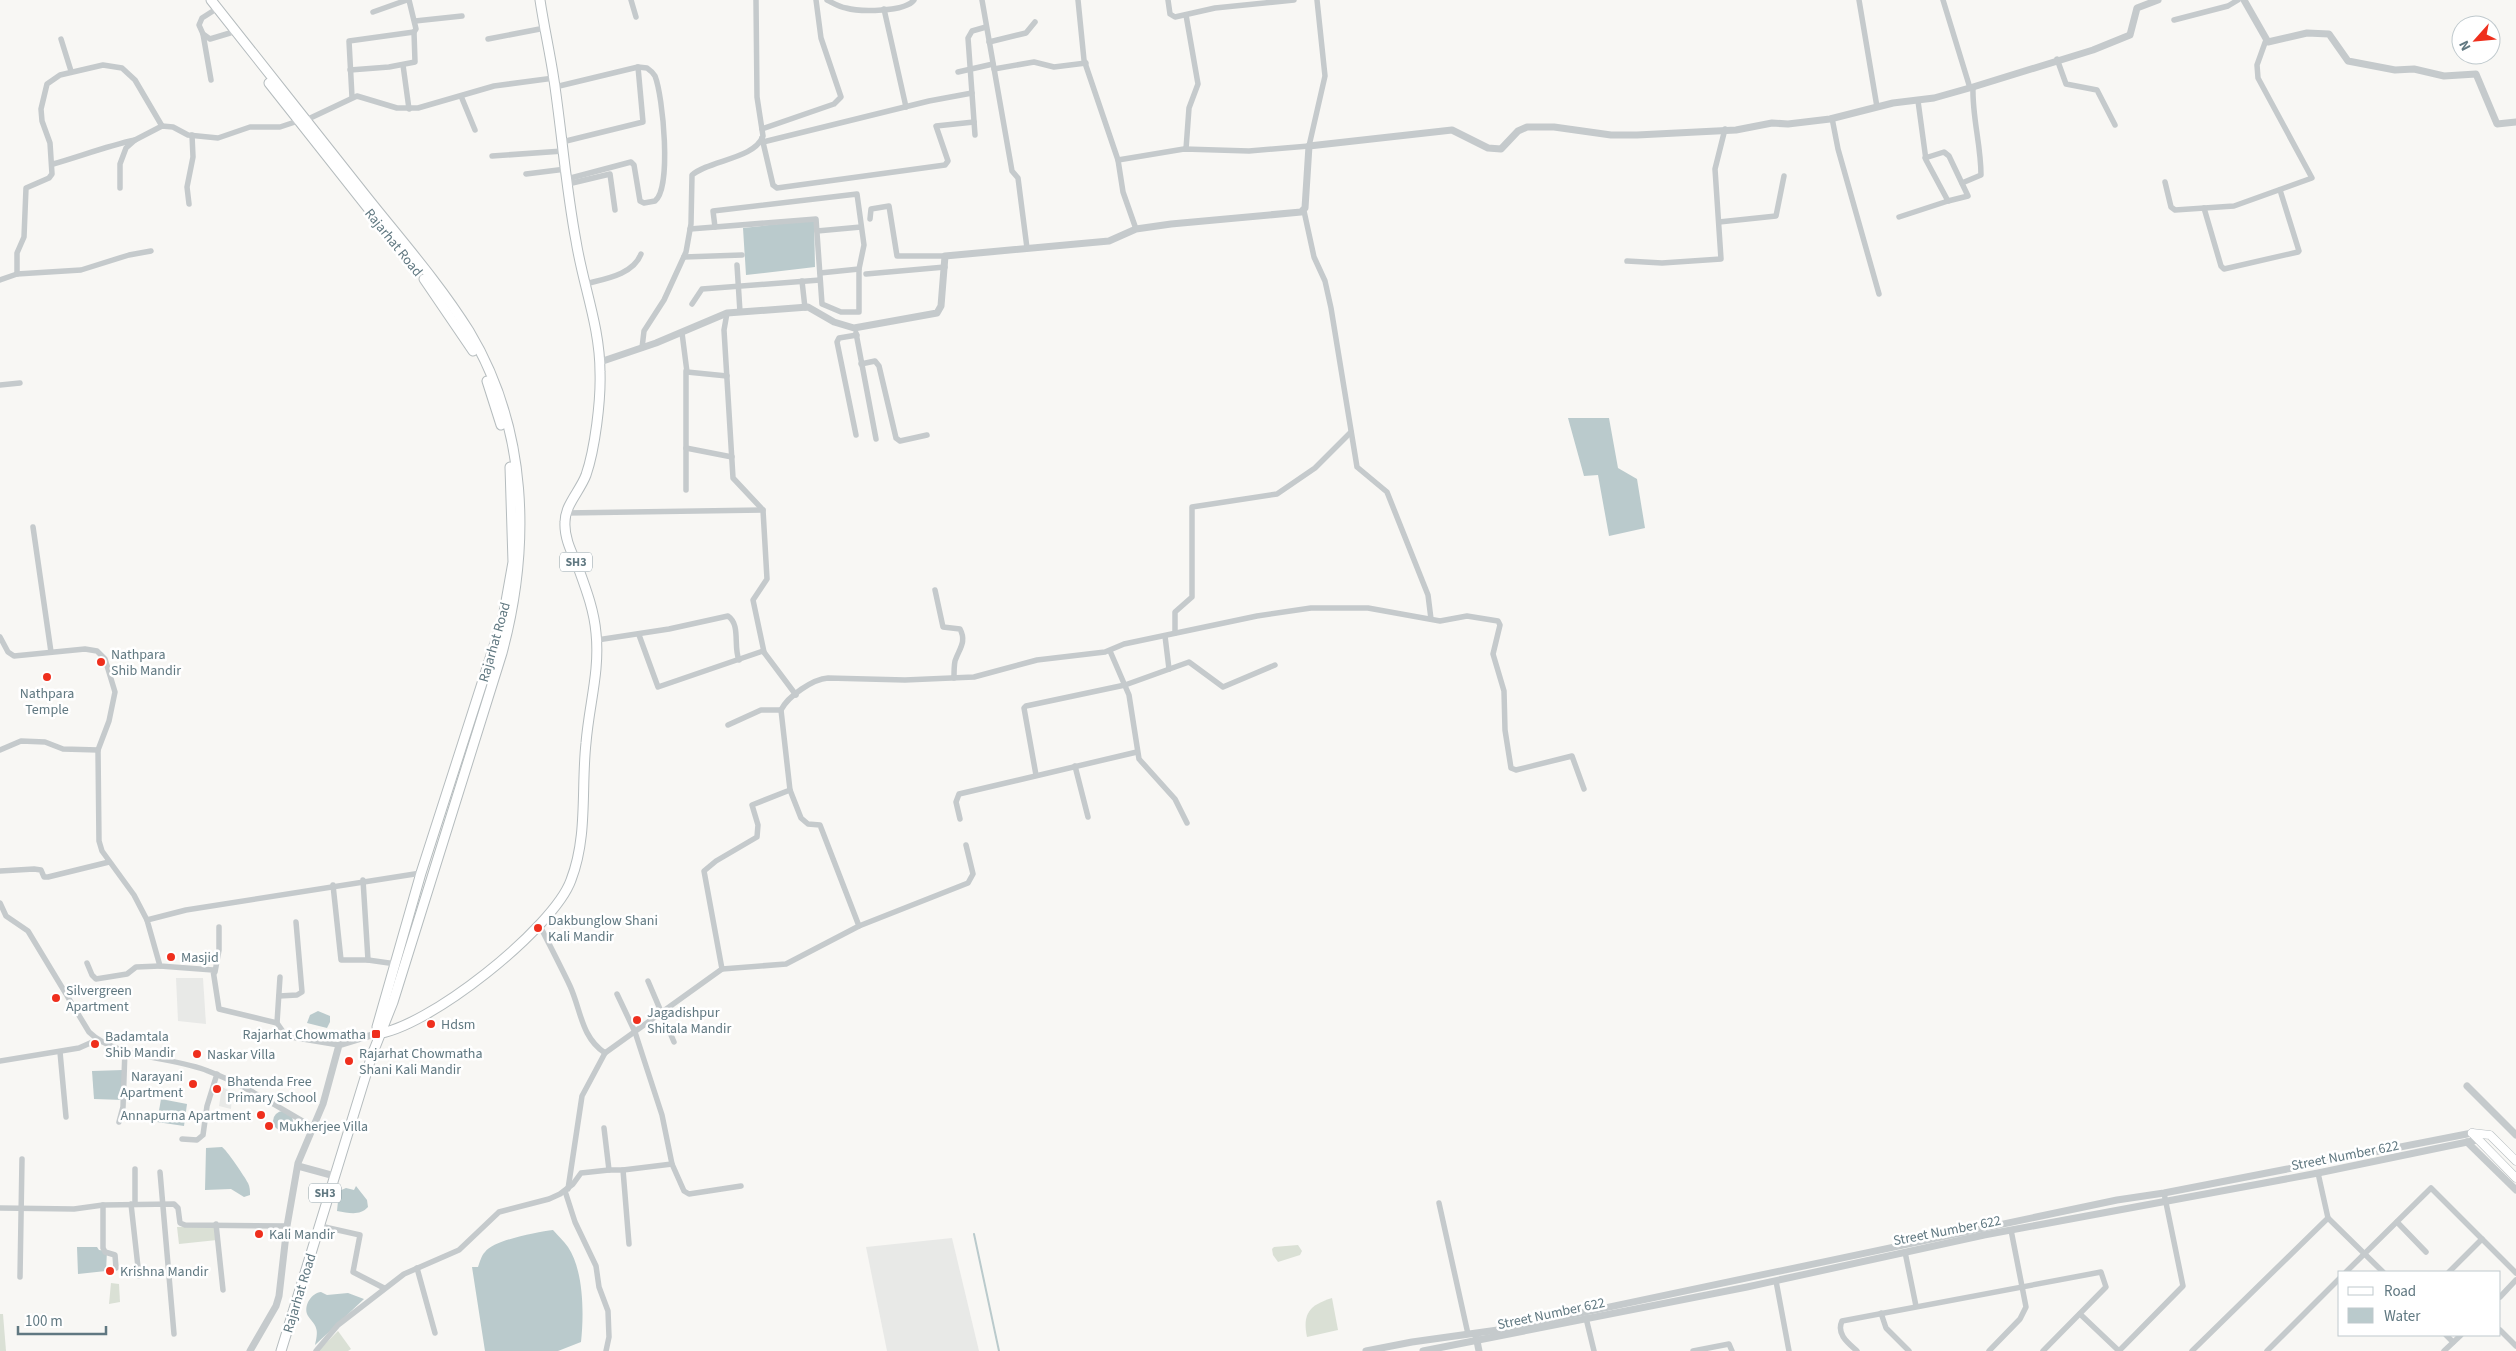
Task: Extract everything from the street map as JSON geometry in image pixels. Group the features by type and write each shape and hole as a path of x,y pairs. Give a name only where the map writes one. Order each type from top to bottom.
{"main road":[{"name":"Rajarhat Road","path":"204,0 420,273 474,351 494,402 510,470 513,562 503,618 421,873 399,965"},
{"path":"211,0 301,121 442,294 475,342 501,402 521,502 521,555 511,621 399,965 393,1002 377,1034"},
{"path":"540,0 554,82 567,181 585,284 597,336 600,362 599,393 590,459 584,479 566,513"},
{"name":"SH3","path":"377,1034 417,1021 447,1002 510,952 539,924 566,892 579,850 583,826 586,742 597,677 597,640 590,598 566,533 566,513"},
{"name":"Rajarhat Road","path":"275,1351 377,1034"},
{"name":"Rajarhat Road","path":"280,1351 320,1226 377,1034"},
{"path":"2475,1136 2490,1135 2516,1161"},
{"path":"2475,1136 2516,1178"}],"street":[{"path":"350,70 412,64 417,59 414,32 415,21 408,0 373,12"},
{"path":"631,0 636,17"},
{"path":"756,0 757,97 762,140 773,184 778,188 945,165 948,161 936,126 974,122"},
{"path":"762,129 834,104 841,97 821,38 816,0"},
{"path":"827,0 848,9 902,8 914,0"},
{"path":"982,0 1012,171 1018,178 1027,248"},
{"path":"1078,0 1086,63 1118,160 1123,194 1136,229"},
{"path":"1168,0 1171,16 1175,17 1218,8 1294,0"},
{"path":"1317,0 1324,76 1309,146 1304,211 1314,257 1325,281 1331,308 1357,467 1387,492 1428,595 1431,619"},
{"path":"1859,0 1877,107"},
{"path":"1943,0 1972,88 1972,113 1980,152 1981,175 1962,183"},
{"path":"1118,160 1186,149 1249,151 1452,130 1488,148 1501,150 1518,131 1528,127 1554,127 1611,135 1724,129 1772,123 1809,123 1893,103 1918,101 1972,88 2093,50 2130,35 2137,8 2158,0"},
{"path":"2174,20 2228,6 2238,0"},
{"path":"2164,182 2173,209 2204,208 2234,206 2308,181 2312,176 2258,78 2257,65 2266,40 2255,16 2244,0"},
{"path":"884,9 906,107"},
{"path":"211,80 203,34 199,25 202,18 213,11"},
{"path":"1186,15 1198,84 1189,108 1186,149"},
{"path":"415,21 462,16"},
{"path":"989,42 1026,33 1036,22"},
{"path":"975,135 969,34 975,29 986,27"},
{"path":"488,39 545,28"},
{"path":"352,97 349,40 414,32"},
{"path":"2266,40 2270,42 2307,32 2329,34 2348,61 2385,69 2414,69 2444,76 2476,74 2497,124 2516,122"},
{"path":"203,34 210,39 230,33"},
{"path":"61,39 71,71"},
{"path":"2057,60 2066,84 2097,90 2115,124"},
{"path":"958,72 1034,62 1054,67 1086,63"},
{"path":"16,274 17,253 24,237 26,188 49,178 52,174 53,164 49,138 41,116 45,90 49,80 71,71 109,65 122,68 135,80 162,126"},
{"path":"403,65 409,109"},
{"path":"492,156 563,146 643,122 638,67"},
{"path":"53,164 94,152 103,147 135,140 162,126 173,127 192,135 224,137 250,127 280,127 301,121 352,97 361,96 397,108 409,109 432,105 494,86 554,82 638,67 647,68 655,77 662,122 665,157 659,198 644,203 640,201 634,165 631,162 567,181"},
{"path":"642,348 644,331 664,300 684,257 690,229 692,175 746,152 762,140 972,93"},
{"path":"461,96 475,130"},
{"path":"1918,101 1925,158 1948,201"},
{"path":"1832,118 1838,149 1879,294"},
{"path":"1627,261 1662,263 1718,260 1721,257 1716,161 1724,129"},
{"path":"190,204 187,187 193,157 192,135"},
{"path":"120,188 121,156 135,140"},
{"path":"1898,217 1968,196 1947,153 1925,158"},
{"path":"526,174 566,169"},
{"path":"567,181 610,174 615,210"},
{"path":"1719,222 1776,216 1784,176"},
{"path":"2204,208 2221,266 2224,269 2298,252 2300,251 2280,190"},
{"path":"690,229 816,219 822,304 841,312 859,312 859,269 864,245 857,194 713,211 715,227"},
{"path":"870,218 871,209 889,206 897,256 945,256 1109,240 1136,229 1304,211"},
{"path":"817,230 861,227"},
{"path":"0,280 16,274 66,272 89,268 104,262 151,251"},
{"path":"585,284 629,269 638,262 641,254"},
{"path":"684,257 742,255"},
{"path":"856,435 837,342 839,338 856,332 937,313 941,306 945,256"},
{"path":"737,265 740,312"},
{"path":"866,274 945,267"},
{"path":"692,304 702,289 802,281 859,269"},
{"path":"802,281 804,308"},
{"path":"600,362 682,333 727,313 804,308 856,332"},
{"path":"727,313 724,330 734,478 763,510 767,579 753,600 764,652 796,695"},
{"path":"856,332 876,439"},
{"path":"682,333 686,371 686,490"},
{"path":"861,364 875,361 879,366 896,438 900,441 927,435"},
{"path":"686,371 689,373 727,376"},
{"path":"0,385 20,383"},
{"path":"1175,633 1174,614 1192,597 1192,507 1277,494 1315,468 1351,432"},
{"path":"686,448 732,457"},
{"path":"566,513 763,510"},
{"path":"33,527 51,652"},
{"path":"935,590 943,627 960,629 962,632 963,643 956,659 954,678"},
{"path":"728,725 761,710 781,710 796,695 817,680 824,678 954,678 979,676 1006,667 1052,657 1110,651 1124,644 1257,616 1311,608 1368,608 1440,621 1467,616 1498,621 1500,625 1493,654 1504,691 1505,727 1511,768 1516,770 1572,756 1584,789"},
{"path":"597,640 639,635 728,616 734,623 739,660"},
{"path":"639,635 657,685 660,688 764,652"},
{"path":"0,636 8,652 14,656 85,649 96,651 105,658 110,667 114,697 110,722 98,750 97,828 102,851 134,895 147,920 160,966"},
{"path":"1165,636 1169,669"},
{"path":"1110,651 1130,698 1137,752 1143,764 1175,799 1187,822"},
{"path":"1036,775 1025,706 1062,696 1125,685 1191,662 1223,687 1275,664"},
{"path":"781,710 790,790 802,818 808,824 820,825 859,926"},
{"path":"0,750 20,740 45,742 59,749 98,750"},
{"path":"960,818 956,802 959,794 1137,752"},
{"path":"1075,766 1088,818"},
{"path":"722,969 704,871 716,860 757,837 758,824 752,805 790,790"},
{"path":"606,1351 609,1337 608,1311 599,1287 596,1266 575,1222 566,1190 582,1096 605,1053 722,969 786,964 859,926 970,881 973,874 966,845"},
{"path":"0,871 34,869 41,870 44,877 48,877 109,862"},
{"path":"147,920 186,910 363,880 421,873"},
{"path":"363,880 368,960"},
{"path":"333,885 341,960 368,960 399,965"},
{"path":"0,903 6,916 28,931 89,1032 97,1040 155,1058 186,1062 217,1074 313,1127"},
{"path":"279,996 297,995 302,992 296,922"},
{"path":"539,924 573,993 582,1023 596,1047 605,1053"},
{"path":"219,927 219,950 215,972 219,1009 277,1023"},
{"path":"87,963 92,975 96,979 127,974 136,967 160,966 212,969 215,972"},
{"path":"280,977 277,1023 284,1033 291,1037 339,1046 377,1034"},
{"path":"648,981 674,1042"},
{"path":"617,994 635,1032 662,1115 672,1164 684,1191 689,1194 741,1186"},
{"path":"0,1062 79,1048 97,1040"},
{"path":"250,1351 276,1306 279,1296 286,1226 298,1166 323,1104 339,1046"},
{"path":"119,1122 123,1107 125,1049"},
{"path":"60,1052 66,1117"},
{"path":"182,1140 197,1140 203,1135 207,1106 217,1074"},
{"path":"2467,1086 2516,1135"},
{"path":"604,1128 609,1170"},
{"name":"Street Number 622","path":"1366,1351 1586,1318 1776,1281 2072,1217 2166,1202 2318,1173 2468,1142 2475,1136"},
{"name":"Street Number 622","path":"1470,1336 1719,1286 1893,1246 2117,1200 2475,1136"},
{"path":"2468,1142 2516,1190"},
{"path":"20,1276 22,1159"},
{"path":"316,1351 338,1325 384,1288 404,1274 459,1250 499,1212 549,1199 566,1190 581,1173 672,1164"},
{"path":"298,1166 331,1175"},
{"path":"135,1169 133,1204 139,1276"},
{"path":"623,1170 629,1244"},
{"path":"160,1172 174,1334"},
{"path":"2318,1173 2328,1218 2382,1271"},
{"path":"2347,1271 2431,1188 2516,1273"},
{"path":"2080,1314 2119,1351 2183,1286 2164,1193"},
{"path":"1438,1203 1470,1336 1478,1351"},
{"path":"0,1208 74,1209 103,1205 163,1204 177,1206 179,1220 182,1224 286,1226"},
{"path":"103,1205 103,1248 105,1252 114,1255 116,1268"},
{"path":"2192,1351 2328,1218"},
{"path":"2396,1222 2426,1252"},
{"path":"216,1224 223,1290"},
{"path":"320,1226 360,1236 361,1239 353,1272 384,1288"},
{"path":"1989,1351 2025,1312 2026,1307 2011,1230"},
{"path":"2450,1271 2482,1239"},
{"path":"1906,1252 1916,1306"},
{"path":"418,1268 435,1333"},
{"path":"1857,1351 1843,1337 1840,1323 1881,1313 2098,1270 2106,1287 2043,1351"},
{"path":"2267,1351 2338,1280"},
{"path":"2501,1296 2516,1280"},
{"path":"1776,1281 1789,1351"},
{"path":"1881,1313 1886,1328 1909,1351"},
{"path":"1586,1318 1594,1351"},
{"path":"2501,1331 2516,1346"},
{"path":"1464,1347 1470,1336"},
{"name":"Street Number 622","path":"1423,1351 1464,1347 1470,1336"},
{"path":"2447,1336 2453,1342"},
{"path":"2444,1351 2460,1336"},
{"path":"1693,1351 1730,1344 1732,1351"}],"shaded area":[{"path":"176,978 203,978 206,1024 178,1021"},
{"path":"222,1087 232,1092 231,1109 219,1106"},
{"path":"216,1226 217,1240 179,1244 177,1227"},
{"path":"952,1238 979,1351 887,1351 866,1247"},
{"path":"1298,1245 1302,1251 1300,1255 1278,1262 1273,1255 1272,1249 1274,1247"},
{"path":"111,1283 119,1284 120,1302 109,1304"},
{"path":"1332,1298 1338,1330 1307,1337 1306,1322 1309,1311 1318,1304"},
{"path":"0,1314 3,1314 6,1351 0,1351"},
{"path":"338,1331 351,1349 348,1351 318,1351"}],"water":[{"path":"814,220 815,267 746,275 743,228"},
{"path":"1568,418 1609,418 1618,468 1637,479 1645,528 1609,536 1598,475 1584,476"},
{"path":"318,1011 330,1016 327,1028 307,1023 310,1015"},
{"path":"123,1070 123,1100 94,1099 92,1071"},
{"path":"161,1099 187,1104 184,1126 157,1122"},
{"path":"283,1111 290,1114 293,1121 290,1128 283,1131 276,1128 273,1121 276,1114"},
{"path":"222,1147 246,1180 250,1195 244,1197 231,1189 205,1190 206,1148"},
{"path":"356,1186 367,1200 368,1207 358,1213 337,1211 339,1191 346,1188 354,1190"},
{"path":"553,1230 568,1247 580,1280 582,1293 581,1342 558,1351 485,1351 472,1267 478,1267 484,1254 497,1244 516,1237"},
{"path":"77,1247 97,1247 99,1250 107,1251 106,1271 78,1274"},
{"path":"321,1292 327,1295 348,1293 364,1299 315,1345 317,1330 306,1310 312,1297"}],"waterway":[{"path":"974,1234 999,1351"}],"place":[{"name":"Nathpara Shib Mandir","path":"101,662"},
{"name":"Nathpara Temple","path":"47,677"},
{"name":"Dakbunglow Shani Kali Mandir","path":"538,928"},
{"name":"Masjid","path":"171,957"},
{"name":"Silvergreen Apartment","path":"56,998"},
{"name":"Jagadishpur Shitala Mandir","path":"637,1020"},
{"name":"Hdsm","path":"431,1024"},
{"name":"Rajarhat Chowmatha","path":"376,1034"},
{"name":"Badamtala Shib Mandir","path":"95,1044"},
{"name":"Naskar Villa","path":"197,1054"},
{"name":"Rajarhat Chowmatha Shani Kali Mandir","path":"349,1061"},
{"name":"Narayani Apartment","path":"193,1084"},
{"name":"Bhatenda Free Primary School","path":"217,1089"},
{"name":"Annapurna Apartment","path":"261,1115"},
{"name":"Mukherjee Villa","path":"269,1126"},
{"name":"Kali Mandir","path":"259,1234"},
{"name":"Krishna Mandir","path":"110,1271"}]}
